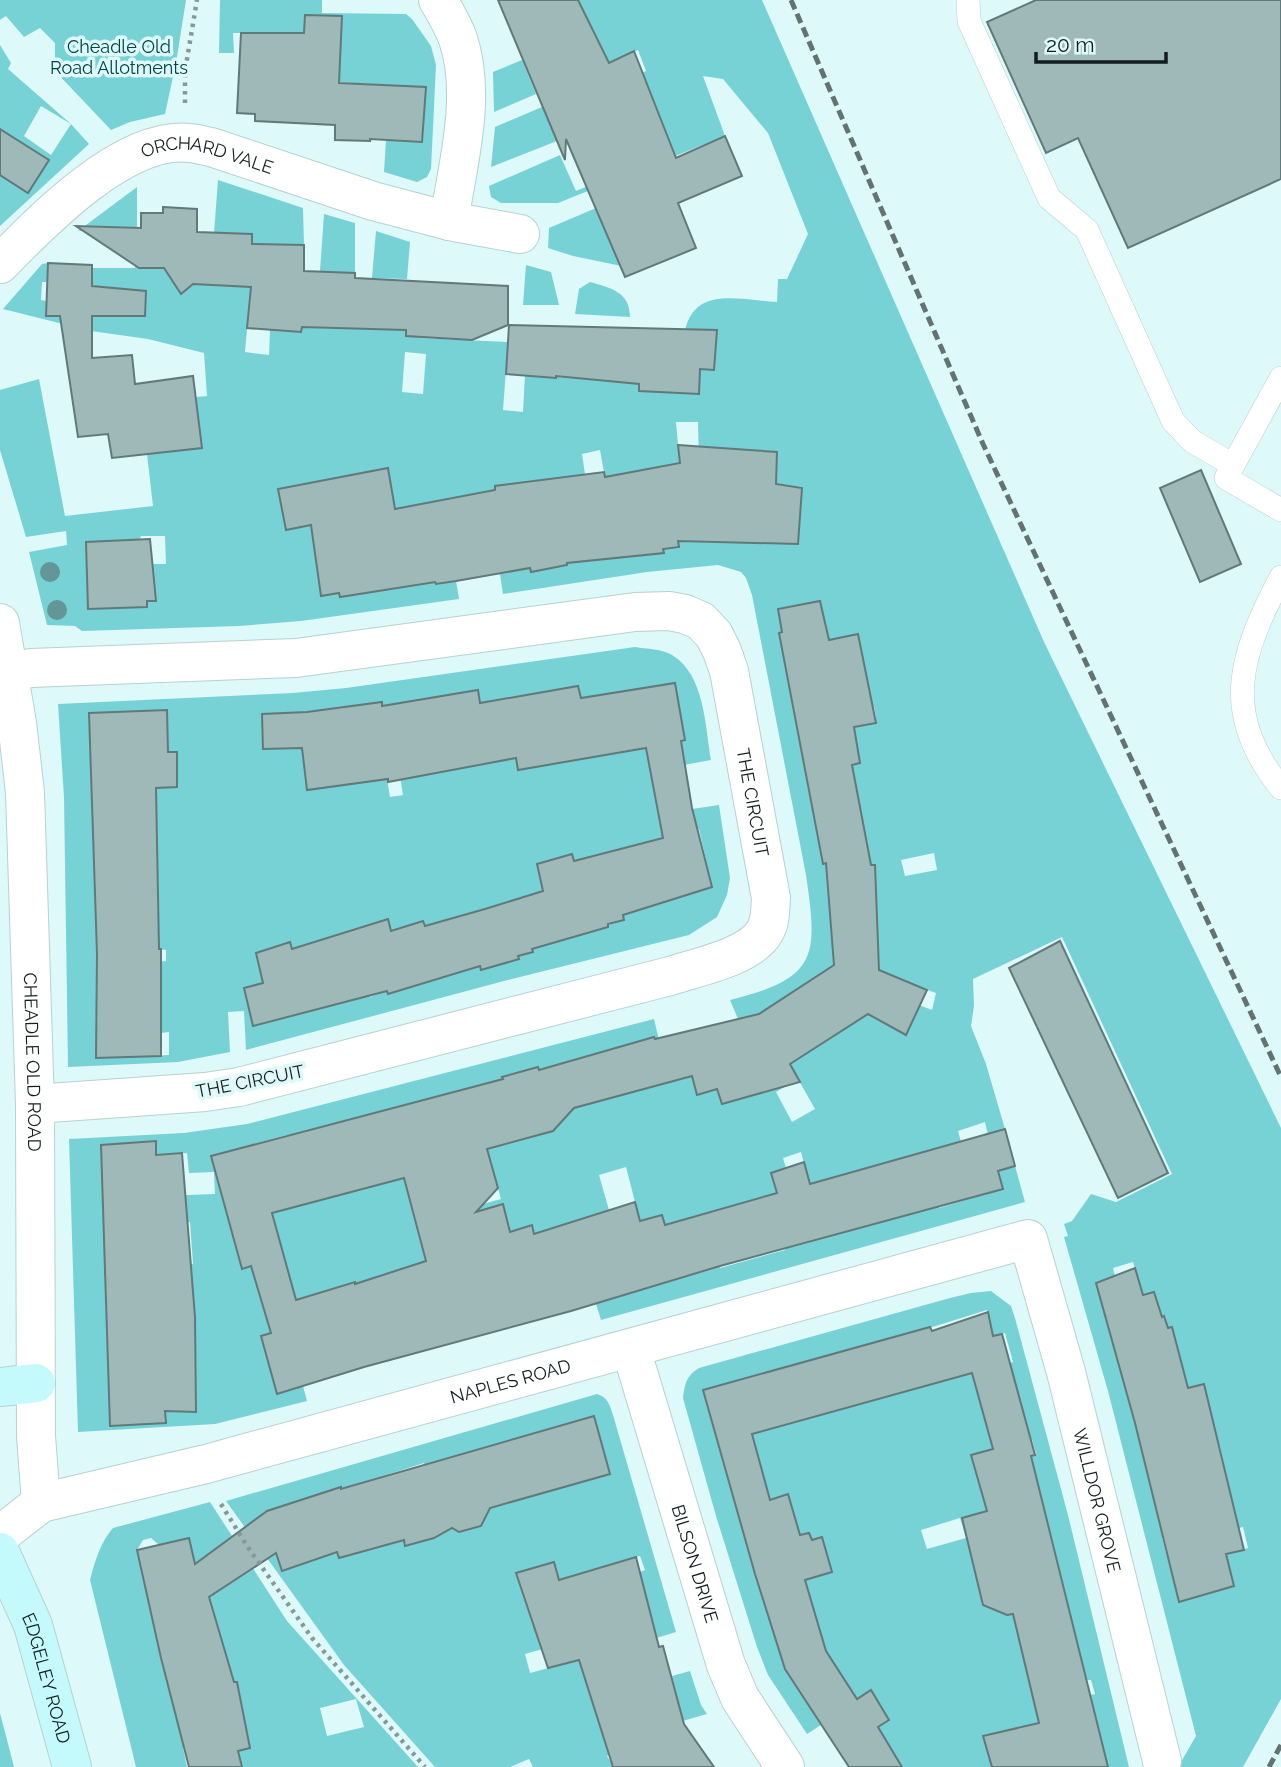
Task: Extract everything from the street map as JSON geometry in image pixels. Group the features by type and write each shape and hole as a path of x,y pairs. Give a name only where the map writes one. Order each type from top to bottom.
{"main road":[{"name":"EDGELEY ROAD","path":"0,1552 33,1625 72,1767"}],"street":[{"path":"438,0 458,38 465,69 464,116 449,221"},
{"name":"ORCHARD VALE","path":"0,264 50,216 91,181 119,162 149,148 188,142 211,147 365,199 449,221 520,234"},
{"name":"THE CIRCUIT","path":"9,672 31,667 296,658 635,612 669,611 685,614 701,621 714,635 729,671 771,898 770,917 765,932 753,945 740,953 670,976 239,1087 205,1092 35,1104"},
{"name":"CHEADLE OLD ROAD","path":"0,623 23,759 13,793 35,1104 18,1385 36,1436 41,1503"},
{"name":"NAPLES ROAD","path":"0,1535 41,1503 206,1464 1028,1239"},
{"name":"WILLDOR GROVE","path":"1028,1239 1066,1372 1160,1764"},
{"name":"BILSON DRIVE","path":"631,1349 726,1665 740,1698 785,1767"}],"lane":[{"path":"968,0 969,21 1049,198 1087,230 1173,421 1192,441 1233,465"},
{"path":"1281,378 1226,478 1281,510"},
{"path":"1281,577 1261,616 1246,659 1241,698 1246,730 1264,766 1281,788"}],"path":[{"path":"188,142 185,71 197,0"},
{"path":"206,1464 218,1499 247,1546 312,1638 425,1767"}],"green space":[{"name":"Cheadle Old Road Allotments","path":"0,0 186,0 165,114 130,122 111,130 55,71 55,43 40,28 24,37 6,16 0,20"},
{"path":"220,0 322,0 322,13 406,14 412,19 431,46 436,65 431,169 427,177 417,182 384,172 386,140 422,142 426,87 337,82 342,15 305,15 303,54 258,33 233,33 234,53 219,53"},
{"path":"578,0 762,0 1044,642 1281,1128 1281,1699 1243,1767 1178,1767 1196,1736 1108,1391 1064,1237 1068,1236 1064,1224 1072,1221 1091,1194 1116,1202 1172,1174 1062,937 973,979 974,1006 971,1026 986,1064 1005,1129 988,1135 985,1122 958,1131 961,1142 923,1154 939,1208 1003,1189 998,1171 1015,1166 1025,1202 601,1320 596,1304 625,1295 540,1258 532,1226 363,1307 355,1282 264,1309 271,1333 261,1336 277,1393 303,1386 307,1401 215,1424 78,1432 69,1139 184,1133 247,1124 654,1019 663,1057 669,1055 676,1081 692,1076 697,1095 717,1089 722,1104 743,1098 738,1019 730,1000 781,983 796,972 805,960 812,926 806,875 752,595 741,572 718,565 647,572 503,594 498,561 441,500 409,506 413,526 436,584 456,581 459,599 301,621 239,626 82,631 75,626 47,625 29,552 67,545 66,531 26,537 0,450 0,390 39,379 65,516 153,506 147,454 202,448 196,397 207,396 204,353 148,339 91,331 3,309 42,264 48,263 49,282 42,282 41,300 46,301 46,315 92,268 135,268 136,258 174,264 173,281 176,287 190,287 194,283 251,287 252,235 214,233 218,180 303,208 304,245 255,244 254,291 245,352 269,355 270,330 301,332 302,323 318,328 419,330 419,338 508,342 503,410 523,412 526,356 556,378 557,351 625,382 629,327 641,328 639,391 699,394 700,369 683,347 686,327 692,313 702,304 728,298 777,302 778,279 787,279 808,234 768,133 723,79 703,76 725,136 558,203 501,203 491,197 489,186 560,155 576,191 647,161 660,119 652,98 609,87 646,71 638,50 600,67 564,27 586,16","holes":["405,352 426,354 423,394 402,392","676,422 698,422 699,467 680,467","600,450 605,478 586,481 582,454","388,468 395,511 370,472","536,481 567,565 532,572 503,537 495,486","776,484 802,488 798,538 773,544 719,542","278,489 314,525 286,530","674,514 679,547 663,549 664,552 608,556","312,532 380,588 379,591 341,597 339,593 321,596","165,536 166,564 147,564 147,607 88,609 86,542","820,602 829,640 786,667 779,633 782,632 778,609","866,703 874,707 876,717 872,724 854,727 860,763 808,772 805,757 802,757 796,720","853,775 869,855 823,864 807,784","934,853 937,870 905,876 901,860","822,974 853,1024 818,1045","911,984 936,993 932,1010 906,1000","654,1037 666,1082 587,1104 575,1061","798,1079 815,1109 792,1122 776,1092","462,1089 468,1114 395,1109","377,1112 396,1180 316,1201 306,1165 318,1162 310,1130","287,1135 302,1191 268,1200 278,1232 272,1235 250,1145","156,1141 156,1155 187,1153 189,1173 214,1172 215,1194 161,1196 104,1209 101,1145","801,1152 810,1185 859,1228 793,1247 771,1173 786,1168 783,1158","915,1154 931,1208 866,1227 851,1172","489,1155 501,1199 479,1205 475,1160","626,1167 635,1202 609,1210 599,1175","423,1178 415,1221 405,1182","771,1195 785,1250 720,1268 705,1215","103,1215 162,1225 190,1222 193,1264 162,1266 106,1280","698,1215 713,1269 647,1288 632,1234","1133,1262 1143,1295 1162,1317 1165,1316 1168,1328 1115,1276 1113,1268","107,1289 165,1297 194,1297 195,1338 108,1353","195,1369 196,1412 165,1411 165,1423 111,1426","1204,1384 1214,1427 1143,1456 1127,1392 1185,1389","1220,1446 1227,1478 1215,1481 1161,1528 1146,1465","1216,1522 1220,1533 1243,1527 1248,1548 1226,1554 1234,1586 1179,1601 1162,1538"]},
{"path":"0,45 11,63 8,69 71,124 89,144 0,226 0,175 28,193 48,161 0,129","holes":["41,106 71,124 51,155 24,136"]},
{"path":"522,60 536,94 494,112 493,72"},
{"path":"542,107 557,141 491,167 495,127"},
{"path":"137,187 137,228 78,231"},
{"path":"596,208 641,270 548,248 549,228"},
{"path":"324,214 355,223 355,273 320,271"},
{"path":"376,231 410,242 407,279 372,278"},
{"path":"526,265 551,272 559,305 523,305"},
{"path":"590,282 618,292 627,302 630,317 575,314 579,289"},
{"path":"635,647 659,650 672,655 683,664 697,688 705,717 711,760 652,771 692,809 719,805 730,878 727,895 717,917 689,935 246,1050 244,1011 228,1012 230,1052 178,1062 68,1067 64,797 58,704 346,688","holes":["675,683 684,740 605,695","578,686 581,701 518,770 516,754 495,701","478,690 485,727 453,752 455,769 421,776 409,702","382,702 387,737 397,757 403,795 390,797 387,779 307,790 298,713","167,710 168,752 177,752 177,787 156,788 156,791 90,713","294,712 296,748 263,749 262,714","699,829 712,887 663,902 631,878 623,848","572,854 577,874 618,892 624,920 575,936","95,888 159,949 166,950 166,961 97,968","423,921 439,976 423,984 370,997 367,989 391,931","450,921 527,928 533,952 481,969 480,966 465,971","290,942 295,957 253,1025 263,983 256,953","169,1032 169,1055 97,1058 161,1033"]},
{"path":"991,1291 1011,1306 1015,1318 1068,1515 1129,1767 1108,1767 1097,1723 1051,1767 902,1767 889,1745 871,1756 862,1738 889,1719 871,1690 857,1699 801,1694 821,1725 807,1734 768,1675 757,1647 683,1398 689,1377 699,1368 971,1293","holes":["987,1310 993,1336 1005,1333 1013,1362 937,1382 923,1330","914,1331 930,1384 865,1403 850,1350","842,1351 858,1403 792,1422 778,1369","769,1371 777,1397 703,1390","1032,1439 1036,1454 1031,1456 1043,1505 989,1518 972,1455","760,1466 770,1500 788,1495 800,1535 809,1533 812,1540 750,1557 727,1476","960,1518 966,1538 927,1549 921,1530","1051,1534 1067,1599 1013,1614 1009,1603 990,1608 984,1605 973,1566 1001,1557 1020,1542","808,1592 828,1659 787,1673 765,1607","1042,1621 1074,1630 1087,1680 1091,1680 1095,1694 1036,1709 1017,1629"]},
{"path":"601,1395 608,1402 613,1415 676,1632 653,1639 619,1692 592,1701 601,1731 680,1710 672,1676 690,1671 701,1705 707,1714 651,1730 607,1756 614,1767 533,1767 529,1759 510,1767 435,1767 344,1665 226,1501","holes":["594,1416 610,1474 518,1438","424,1463 433,1495 405,1545 401,1531 348,1487","520,1471 484,1509 485,1518 481,1526 459,1532 451,1527","341,1487 359,1552 336,1549 282,1570 263,1512","640,1556 645,1570 640,1572 653,1623 592,1607 581,1573","554,1563 523,1593 516,1573","568,1642 574,1661 530,1673 525,1654"]},
{"path":"210,1502 287,1621 418,1767 242,1767 238,1751 250,1748 247,1732 183,1748 187,1767 136,1767 90,1580 101,1546 113,1528","holes":["151,1538 159,1545 184,1637 158,1643 137,1550 143,1540","237,1682 244,1715 232,1718 224,1684","356,1699 364,1727 327,1736 320,1708"]},
{"path":"0,1713 14,1767 0,1767"}],"building":[{"path":"498,0 578,0 609,63 634,51 676,158 725,136 742,176 678,203 696,248 625,277 566,139 565,160"},
{"path":"1036,0 1281,0 1281,179 1128,248 1078,138 1046,153 987,22"},
{"path":"305,15 342,16 339,83 426,87 422,142 335,140 335,125 255,121 255,114 237,113 241,33 304,33"},
{"path":"0,129 49,160 28,193 0,175"},
{"path":"163,207 197,209 197,232 252,234 252,244 304,245 304,271 355,273 355,278 508,286 508,325 472,340 406,336 406,330 302,327 301,332 247,328 251,287 193,284 181,294 164,268 139,268 76,226 141,228 141,213 163,213"},
{"path":"48,263 92,265 92,286 146,291 145,316 92,316 92,358 132,355 135,384 193,376 202,448 112,458 108,434 78,437 60,316 46,316"},
{"path":"509,325 717,330 714,370 700,369 699,394 639,391 639,384 506,374"},
{"path":"678,445 777,452 776,484 802,488 798,544 678,541 679,547 663,549 664,553 567,563 531,572 530,568 340,597 339,593 321,596 311,525 286,530 278,489 388,468 395,509 495,490 495,486 604,472 605,477 680,463"},
{"path":"1201,470 1241,564 1200,582 1160,488"},
{"path":"150,539 156,601 147,601 147,607 88,609 86,542"},
{"path":"820,601 829,640 858,634 876,723 854,727 860,763 852,765 871,865 875,865 879,970 927,990 906,1035 868,1014 790,1064 800,1082 722,1104 717,1089 697,1095 692,1076 574,1108 553,1131 487,1149 498,1188 476,1212 503,1204 510,1232 532,1225 534,1234 635,1202 640,1221 662,1215 665,1225 777,1193 771,1173 804,1162 810,1184 1005,1129 1015,1166 998,1171 1003,1189 720,1266 277,1394 261,1336 271,1333 251,1266 242,1269 211,1156 503,1079 502,1077 538,1067 539,1070 654,1037 655,1039 759,1014 834,965 826,863 823,864 779,633 782,632 778,609","holes":["404,1178 426,1261 296,1300 272,1213"]},
{"path":"675,683 685,740 681,741 692,808 712,887 623,915 624,920 608,924 608,927 532,949 533,952 518,956 519,959 481,970 480,966 388,994 387,991 253,1026 244,988 263,983 256,953 290,942 292,949 388,919 391,931 423,921 425,926 543,891 537,864 572,854 574,861 663,838 646,748 518,770 516,758 388,782 388,779 307,790 302,748 263,749 262,714 307,712 382,702 382,706 478,690 480,703 578,686 581,698"},
{"path":"167,710 168,752 177,752 177,787 156,788 161,1056 96,1058 97,954 89,713"},
{"path":"1060,941 1168,1173 1118,1198 1009,968"},
{"path":"156,1141 156,1155 182,1153 195,1317 196,1412 165,1411 166,1423 110,1426 101,1145"},
{"path":"1135,1268 1143,1295 1154,1292 1162,1317 1164,1316 1168,1328 1172,1327 1188,1388 1204,1384 1244,1550 1226,1554 1234,1586 1179,1602 1135,1423 1096,1283"},
{"path":"988,1312 993,1336 1002,1334 1035,1455 1031,1456 1108,1767 992,1767 983,1736 1039,1723 1013,1614 1007,1615 983,1605 962,1518 987,1511 971,1455 993,1449 972,1373 752,1434 770,1500 788,1494 800,1535 809,1533 812,1540 822,1537 832,1572 805,1580 826,1651 857,1699 871,1690 889,1720 878,1727 902,1767 849,1767 785,1669 703,1390 930,1327 932,1331"},
{"path":"594,1416 610,1474 490,1508 481,1526 459,1532 452,1528 434,1538 405,1546 404,1540 339,1558 337,1552 282,1571 276,1553 209,1597 234,1682 237,1682 250,1748 238,1751 242,1767 189,1767 137,1550 189,1538 195,1564 267,1511 341,1487"},
{"path":"636,1557 659,1647 663,1646 684,1724 714,1767 613,1767 579,1660 548,1668 516,1573 554,1562 559,1580"}],"railway":[{"path":"791,0 983,444 1281,1077"},
{"path":"1269,1767 1281,1745"}]}
